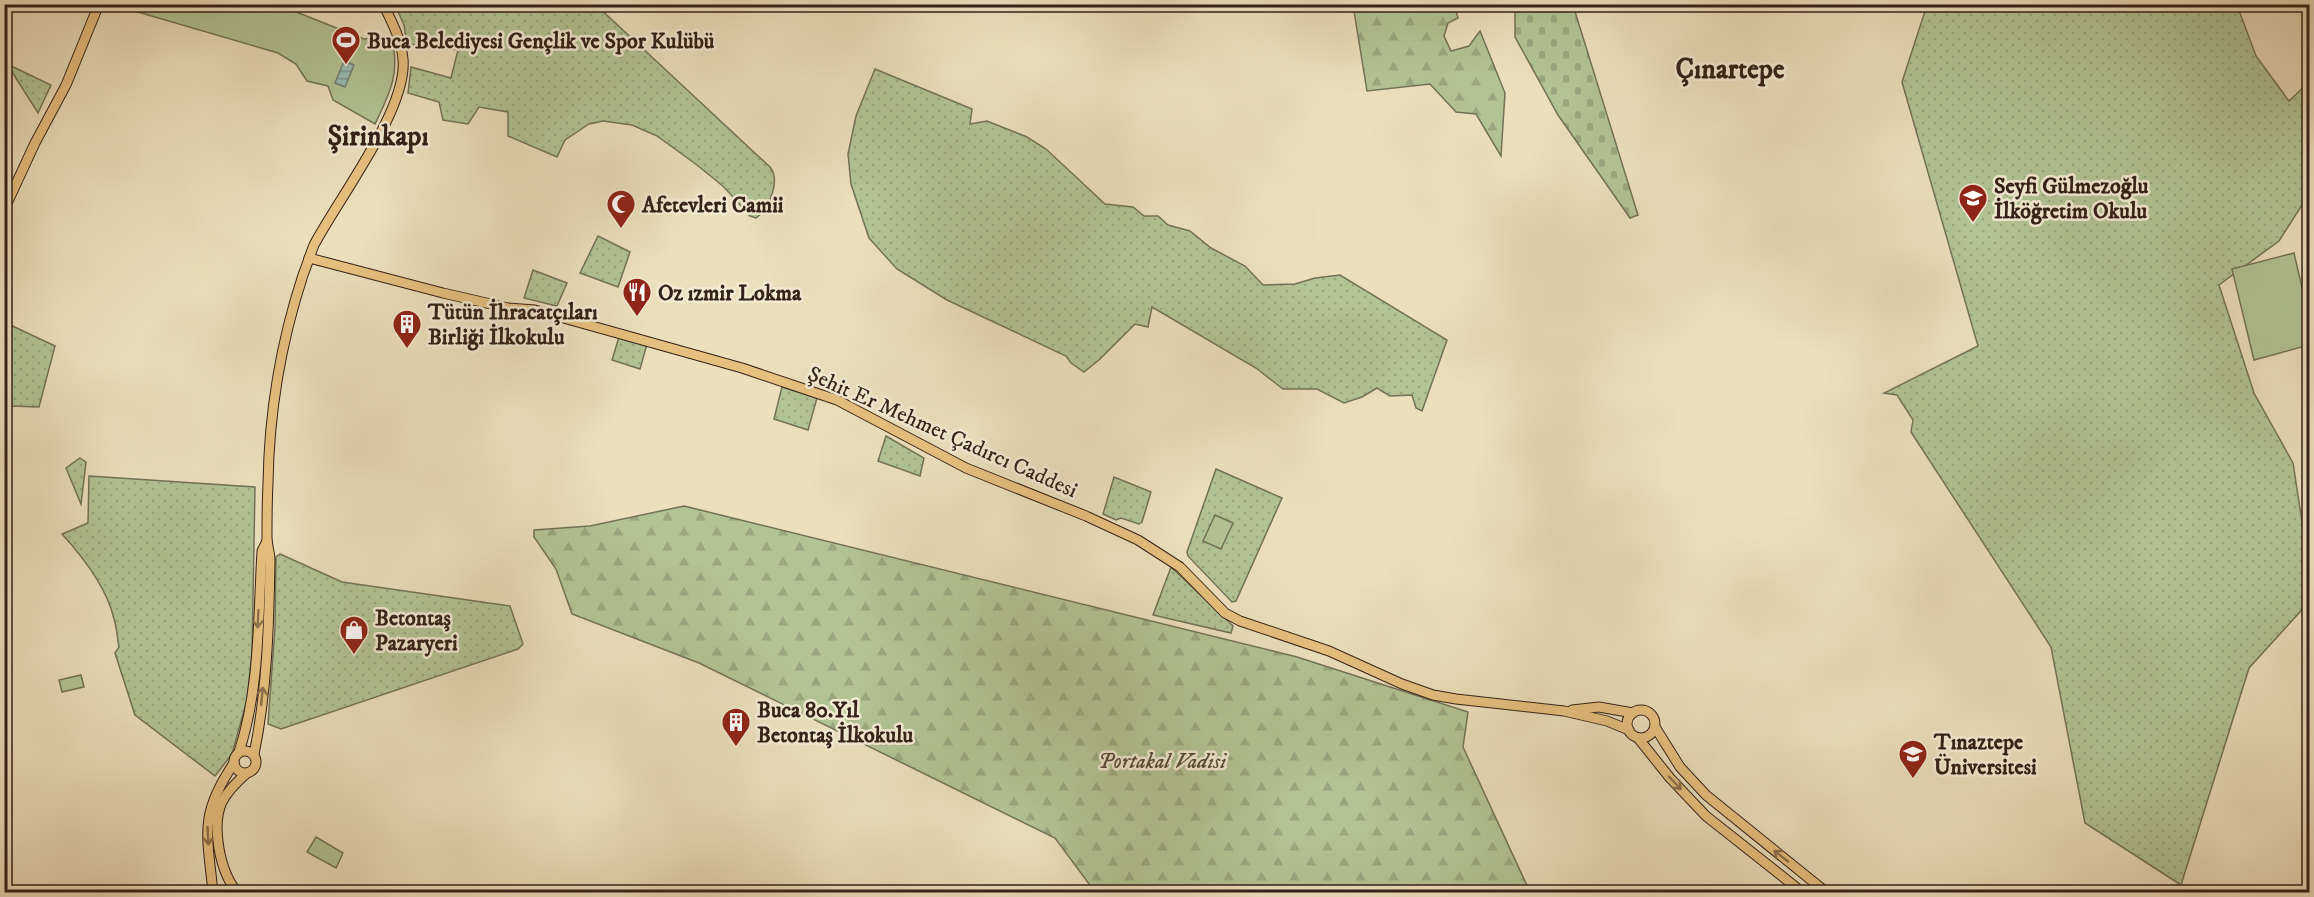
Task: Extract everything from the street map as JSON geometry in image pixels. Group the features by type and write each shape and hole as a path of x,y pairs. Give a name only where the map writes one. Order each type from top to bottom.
{"main road":[{"path":"4,210 34,143 66,85 99,4"},
{"path":"237,892 225,868 220,847 218,814 229,791 256,766 254,754 267,633 270,557 267,540 270,428 281,352 314,245 380,133 399,93 403,61 394,24 383,4"},
{"name":"Şehit Er Mehmet Çadırcı Caddesi","path":"309,258 508,308 535,310 741,368 824,395 885,424 966,468 1086,516 1138,540 1180,567 1226,613 1240,621 1329,651 1402,684 1433,695 1564,711 1607,721 1629,730"},
{"path":"213,892 207,831 208,814 214,796 239,752 246,730 252,700 262,551 267,540"},
{"name":"Şehit Er Mehmet Çadırcı Caddesi","path":"1564,711 1599,707 1633,713"},
{"path":"1802,892 1706,816 1670,778 1629,730 1628,721 1633,713 1642,711 1650,714 1655,728 1680,767 1706,795 1826,892"},
{"path":"1638,738 1650,735 1655,728"},
{"path":"239,752 246,750 254,754"},
{"path":"234,763 240,772 247,773"},
{"path":"225,892 232,892"}],"green space":[{"path":"1449,4 1455,7 1458,18 1448,23 1444,36 1451,51 1469,46 1480,31 1505,93 1501,156 1476,114 1456,112 1430,84 1367,91 1353,5"},
{"name":"Buca Belediyesi Gençlik ve Spor Kulübü","path":"114,5 279,5 364,39 391,36 395,61 392,82 375,124 333,100 328,86 307,81 296,64 278,53"},
{"path":"395,5 596,5 770,167 774,187 769,202 756,218 750,216 724,187 697,165 657,136 632,125 603,121 589,124 565,140 557,157 508,136 508,112 479,107 468,124 443,120 439,102 408,93 411,67 451,78 458,50 407,44 404,25"},
{"path":"1515,5 1573,5 1638,215 1630,218 1558,115 1515,37"},
{"path":"1927,5 2237,5 2256,56 2289,101 2309,82 2309,194 2279,241 2219,285 2254,393 2293,463 2309,567 2309,602 2249,668 2181,885 2085,823 2051,647 1911,432 1913,420 1897,395 1884,393 1978,346 1902,82"},
{"path":"7,64 51,85 38,113"},
{"path":"875,69 972,109 970,124 987,121 1027,137 1046,149 1105,204 1133,207 1144,216 1158,216 1168,225 1190,231 1211,248 1245,266 1263,285 1295,284 1315,278 1340,275 1447,340 1422,411 1416,408 1412,395 1390,396 1377,388 1362,397 1344,403 1317,389 1283,389 1256,368 1152,307 1148,327 1135,324 1084,372 1071,363 1066,356 947,300 897,269 869,238 851,184 848,154 856,116"},
{"path":"598,236 630,252 618,287 580,273"},
{"path":"2294,253 2309,318 2309,345 2254,360 2232,269"},
{"path":"533,270 567,283 557,306 524,298"},
{"path":"4,322 55,346 39,407 9,406 5,383"},
{"path":"619,337 647,344 640,369 612,360"},
{"path":"782,387 817,398 808,430 774,419"},
{"path":"886,436 924,458 920,476 878,461"},
{"path":"80,458 86,462 81,504 66,468"},
{"path":"1216,469 1282,498 1236,601 1232,602 1188,556 1187,552"},
{"path":"89,476 255,487 252,653 247,700 232,754 215,776 135,715 115,653 119,647 111,607 93,574 62,534 88,523"},
{"path":"1114,477 1151,492 1142,522 1139,524 1121,518 1116,520 1103,514"},
{"name":"Portakal Vadisi","path":"684,506 1297,657 1468,712 1463,747 1530,892 1095,892 1055,838 699,663 572,614 556,569 534,537 534,530 590,526"},
{"path":"1215,515 1233,523 1221,549 1203,541"},
{"path":"280,554 342,582 510,606 523,644 518,649 281,729 268,724 275,627 276,557"},
{"path":"1171,567 1233,626 1231,633 1153,615"},
{"path":"81,675 84,687 62,692 59,680"},
{"path":"316,837 343,853 336,868 307,852"}],"water":[{"path":"344,61 354,65 345,87 335,83"}],"place":[{"name":"Buca Belediyesi Gençlik ve Spor Kulübü","path":"346,66"},
{"name":"Seyfi Gülmezoğlu İlköğretim Okulu","path":"1973,224"},
{"name":"Afetevleri Camii","path":"621,230"},
{"name":"Oz ızmir Lokma","path":"637,318"},
{"name":"Tütün İhracatçıları Birliği İlkokulu","path":"407,350"},
{"name":"Betontaş Pazaryeri","path":"354,656"},
{"name":"Buca 80.Yıl Betontaş İlkokulu","path":"736,748"},
{"name":"Tınaztepe Üniversitesi","path":"1913,780"}],"district":[{"name":"Çınartepe","path":"1730,68"},
{"name":"Şirinkapı","path":"378,135"}]}
